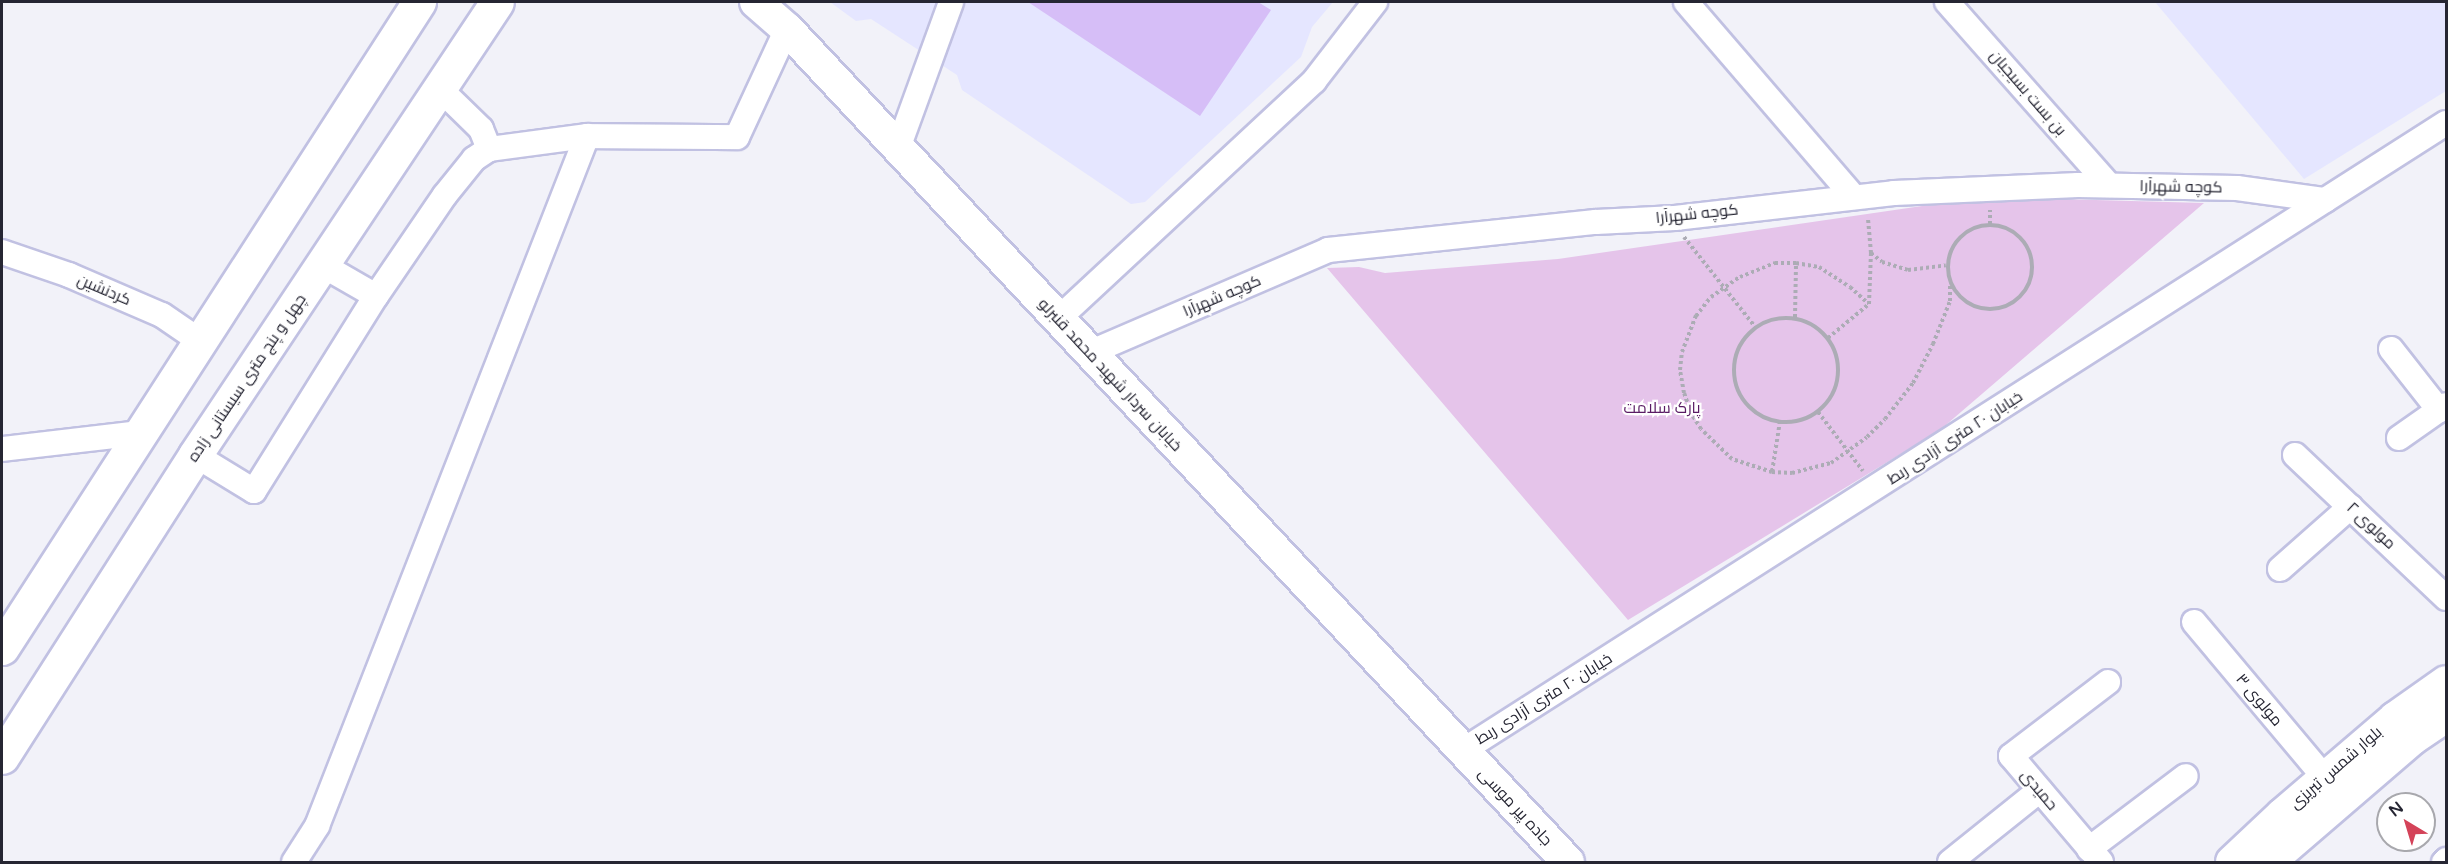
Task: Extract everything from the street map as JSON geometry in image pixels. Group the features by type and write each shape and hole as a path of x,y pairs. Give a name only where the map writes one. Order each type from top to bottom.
{"highway":[{"path":"2,648 419,2"},
{"name":"چهل و پنج متری سیستانی زاده","path":"2,757 195,455 438,87 497,2"}],"main road":[{"name":"خیابان سردار شهید محمد قنبرلو","path":"756,2 787,29 1462,751"},
{"name":"بلوار شمس تبریزی","path":"2232,862 2395,718 2446,682"},
{"name":"بلوار شمس تبریزی","path":"2269,862 2412,739 2446,716"},
{"name":"جاده پیر موسی","path":"1462,751 1568,862"}],"street":[{"path":"898,148 951,2"},
{"path":"1058,319 1314,81 1375,2"},
{"path":"1686,2 1860,197"},
{"name":"بن بست بسیجیان","path":"1947,2 2109,185"},
{"path":"195,455 255,491 376,296 445,195 474,159 489,149 587,136 737,137 787,29"},
{"path":"438,87 481,129 489,149"},
{"name":"خیابان ۲۰ متری آزادی ربط","path":"1462,751 2446,123"},
{"path":"294,862 317,826 587,136"},
{"name":"کوچه شهرآرا","path":"1089,353 1328,250 1596,222 1669,218 1860,197 2109,185 2237,188 2325,200"},
{"name":"کردنشین","path":"2,252 69,275 162,315 200,341"},
{"path":"322,265 376,296"},
{"path":"2391,349 2443,407 2399,438"},
{"path":"2,449 141,433"},
{"name":"مولوی ۲","path":"2295,455 2446,598"},
{"path":"2280,569 2350,507"},
{"name":"مولوی ۳","path":"2194,622 2325,778"},
{"name":"حمیدی","path":"2095,856 2011,756 2108,682"},
{"path":"2095,856 2186,776"},
{"path":"1950,862 2040,790"}],"path":[{"path":"1827,338 1869,304 1871,253 1860,197"},
{"path":"1669,218 1756,328"},
{"path":"1869,304 1819,267 1796,263 1775,263 1755,269 1723,287 1696,316 1682,352 1680,370 1684,393 1691,413 1713,443 1732,459 1772,472 1811,470 1831,463 1849,452 1885,420 1913,383 1933,344 1950,301 1950,284 1946,265 1959,242 1980,225 2000,224 2014,231 2025,242 2032,256 2028,289 2018,301 2003,308 1988,310 1971,305 1950,284"},
{"path":"1871,253 1882,262 1908,270 1946,265"},
{"path":"1795,317 1796,263"},
{"path":"1795,317 1813,324 1827,338 1837,357 1836,380 1829,397 1818,412 1793,422 1773,420 1751,409 1738,393 1733,366 1740,345 1756,328 1774,320 1795,317"},
{"path":"1818,412 1877,488"},
{"path":"1772,472 1780,421"}],"shaded area":[{"path":"830,2 1333,2 1312,27 1301,57 1145,202 1131,204 962,90 957,75 871,19 856,21"},
{"path":"2155,2 2446,2 2446,91 2304,179"}],"green space":[{"name":"پارک سلامت","path":"2020,198 2204,203 1940,430 1628,620 1327,268 1359,267 1385,273 1558,259 1922,206"}],"building":[{"path":"1028,2 1258,2 1271,10 1200,116"}]}
